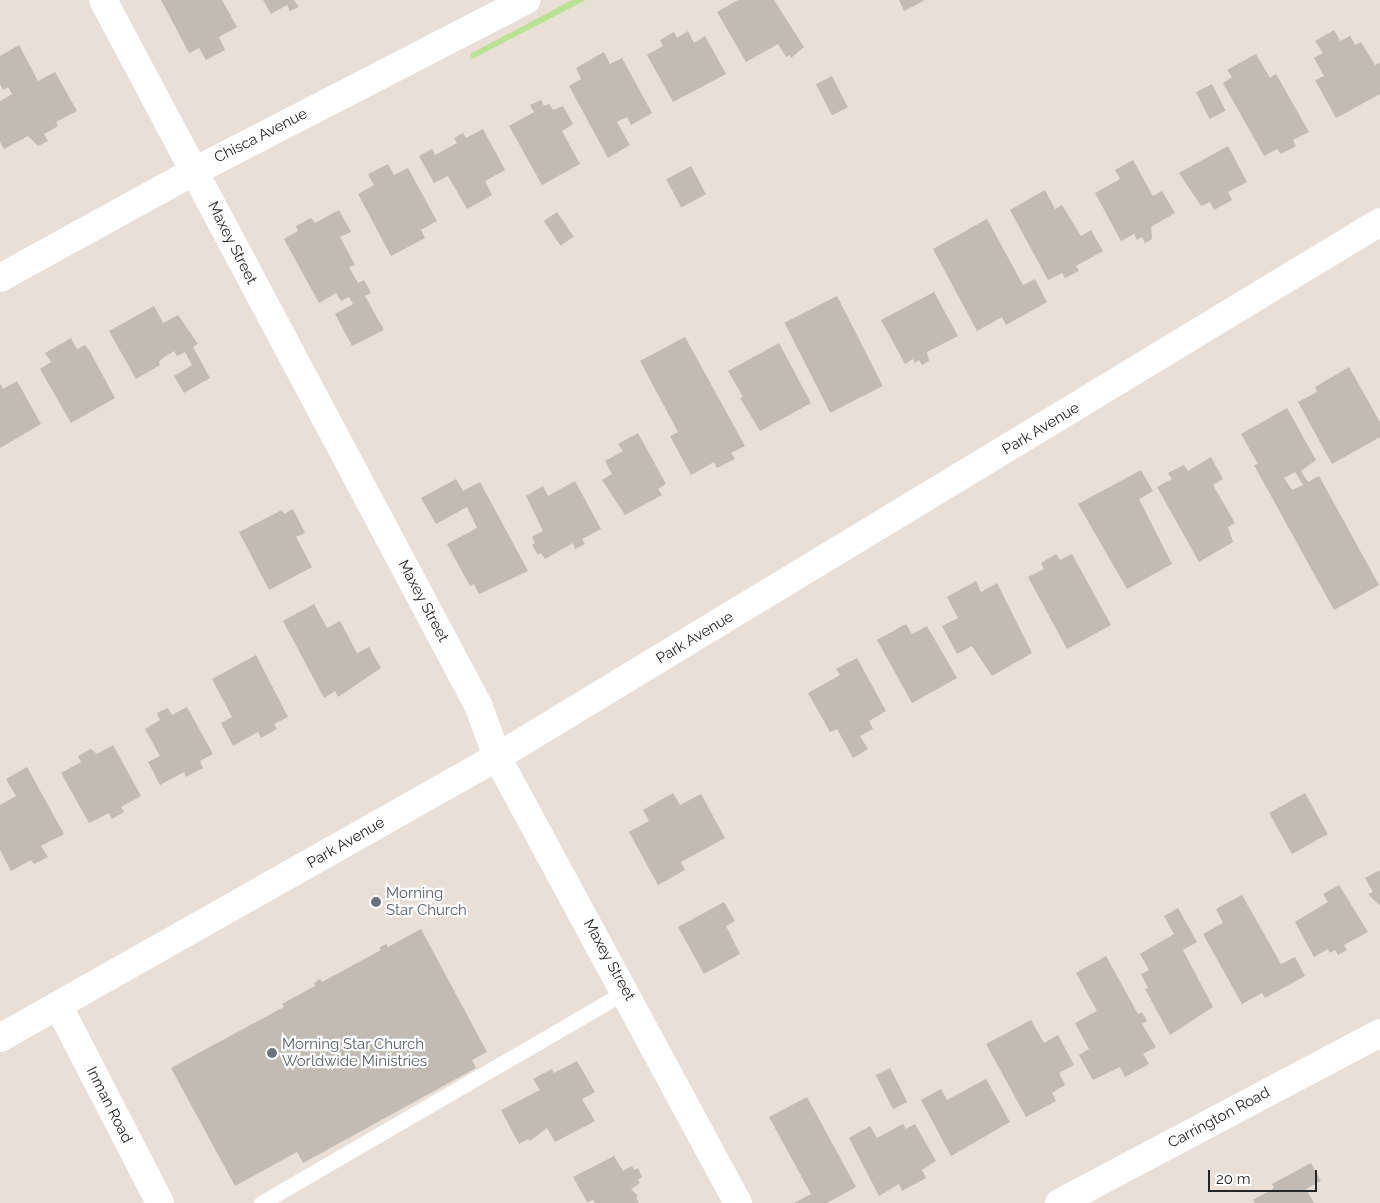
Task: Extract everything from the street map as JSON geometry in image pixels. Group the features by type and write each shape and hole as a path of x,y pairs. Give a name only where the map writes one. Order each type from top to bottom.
{"street":[{"name":"Maxey Street","path":"104,0 479,708 498,757 626,991 738,1203"},
{"name":"Chisca Avenue","path":"0,278 194,171 526,0"},
{"name":"Park Avenue","path":"0,1038 59,1007 498,757 1380,222"},
{"name":"Inman Road","path":"59,1007 160,1203"},
{"name":"Carrington Road","path":"1059,1203 1380,1033"}],"lane":[{"path":"261,1203 626,991"}],"green space":[{"path":"572,0 586,0 472,59 470,54"}],"building":[{"path":"161,0 222,0 237,27 219,37 225,50 206,60 199,48 189,53"},
{"path":"263,0 294,0 299,7 290,11 287,5 271,14"},
{"path":"738,0 774,0 804,47 791,58 790,55 786,57 778,44 746,62 717,12"},
{"path":"899,0 925,0 904,11"},
{"path":"1334,30 1340,41 1350,36 1355,45 1361,42 1375,65 1380,62 1380,94 1336,118 1315,80 1324,76 1314,58 1323,53 1315,41"},
{"path":"688,31 694,43 705,36 726,74 673,102 647,55 663,46 660,40 674,32 677,38"},
{"path":"19,45 38,81 55,72 77,111 56,122 58,126 44,134 48,141 38,146 28,136 4,149 0,142 0,101 12,94 8,87 3,90 0,84 0,56"},
{"path":"604,52 610,64 622,58 652,113 631,125 627,117 617,122 630,145 608,158 569,86 581,79 576,68"},
{"path":"1256,54 1270,78 1276,74 1309,132 1293,140 1296,146 1281,154 1277,149 1264,156 1223,83 1232,77 1227,70"},
{"path":"832,76 848,107 832,115 816,84"},
{"path":"1212,84 1226,111 1210,119 1196,92"},
{"path":"541,100 544,106 549,104 553,110 563,106 573,124 562,131 580,164 542,185 509,126 534,112 530,105"},
{"path":"483,129 505,170 485,181 492,195 467,209 448,176 434,183 419,156 432,149 435,155 457,143 454,138 463,133 466,138"},
{"path":"1228,146 1247,182 1228,192 1232,200 1214,210 1210,202 1201,206 1179,173"},
{"path":"1133,160 1153,196 1162,191 1175,213 1151,227 1152,239 1145,243 1142,237 1137,240 1134,234 1121,241 1095,193 1120,179 1115,170"},
{"path":"388,164 394,175 408,168 437,221 421,230 425,238 391,256 358,194 374,185 368,174"},
{"path":"691,166 706,194 681,207 666,179"},
{"path":"1045,190 1055,209 1062,205 1081,236 1091,230 1103,251 1076,266 1079,271 1065,278 1062,273 1048,280 1010,210"},
{"path":"339,210 351,232 340,237 355,265 349,267 358,283 364,280 371,293 365,296 384,330 352,346 335,314 353,304 349,297 341,301 336,293 319,303 284,239 298,231 296,226 311,218 315,223"},
{"path":"557,212 574,237 561,246 544,221"},
{"path":"987,219 1023,285 1035,279 1047,302 1006,325 1002,317 977,331 933,249"},
{"path":"934,292 958,336 927,352 929,361 922,365 919,360 915,363 913,359 905,364 881,320"},
{"path":"837,296 883,386 830,413 784,323"},
{"path":"154,306 163,323 178,315 198,344 193,347 210,378 184,393 174,376 192,365 185,352 177,356 174,351 159,362 160,365 136,379 109,331"},
{"path":"685,337 745,446 731,453 735,459 717,468 714,462 691,475 670,436 678,432 640,361"},
{"path":"71,338 77,349 85,345 89,350 115,398 71,423 40,369 51,362 45,353"},
{"path":"779,343 811,403 760,431 740,398 743,397 728,371"},
{"path":"1349,367 1380,422 1380,437 1332,464 1298,402 1317,392 1315,387"},
{"path":"17,381 41,424 0,448 0,384 3,389"},
{"path":"1287,408 1316,460 1301,471 1308,482 1319,476 1379,585 1334,610 1254,465 1258,464 1241,434","holes":["1295,472 1303,485 1292,490 1284,478"]},
{"path":"638,433 666,484 658,489 662,495 625,515 602,480 612,474 605,461 623,451 618,444"},
{"path":"1211,457 1223,479 1213,485 1235,523 1228,527 1233,542 1199,562 1157,487 1172,479 1168,473 1184,465 1188,471"},
{"path":"1141,470 1153,491 1139,499 1172,564 1127,589 1078,504"},
{"path":"456,479 463,491 480,482 528,571 479,594 474,584 470,586 447,544 477,528 467,507 436,524 421,498"},
{"path":"575,481 601,529 582,539 585,544 575,549 573,543 545,559 541,553 538,555 532,545 535,543 532,537 543,531 526,496 543,486 548,496"},
{"path":"293,509 305,533 296,537 312,567 269,590 239,532 282,510 284,514"},
{"path":"1056,554 1060,560 1072,554 1111,625 1067,649 1028,577 1044,569 1041,563"},
{"path":"976,581 981,592 997,583 1032,653 992,676 972,646 957,654 942,626 958,618 947,597"},
{"path":"314,604 327,628 340,621 357,653 369,647 381,668 338,697 335,691 324,698 283,621"},
{"path":"906,624 912,634 927,626 957,678 912,703 877,640"},
{"path":"256,655 288,717 274,724 277,729 261,738 258,732 233,746 221,723 232,717 212,679"},
{"path":"857,658 886,711 869,721 873,729 860,736 868,749 853,758 837,729 830,732 808,693 840,675 836,669"},
{"path":"187,707 213,754 200,761 203,768 186,777 184,772 160,785 148,762 160,756 145,729 160,720 157,713 168,708 172,715"},
{"path":"113,745 141,796 121,807 124,812 112,819 109,813 89,823 61,773 81,762 78,756 91,749 97,754"},
{"path":"27,767 64,834 41,846 48,857 34,864 31,860 11,871 0,850 0,805 16,796 6,779"},
{"path":"673,793 680,805 701,794 725,838 681,862 685,870 658,885 629,832 649,821 643,810"},
{"path":"1305,793 1328,834 1292,854 1269,813"},
{"path":"1380,870 1380,906 1368,894 1373,892 1365,878"},
{"path":"1339,885 1368,932 1344,945 1347,950 1338,955 1335,950 1330,953 1328,949 1314,957 1295,922 1328,902 1323,894"},
{"path":"1242,895 1281,964 1295,957 1305,976 1265,998 1262,993 1242,1004 1203,934 1223,923 1216,909"},
{"path":"724,902 735,921 726,926 740,954 704,974 678,927"},
{"path":"1178,908 1197,942 1183,950 1213,1007 1170,1035 1145,989 1148,988 1141,974 1149,970 1140,954 1174,934 1164,916"},
{"path":"421,929 487,1052 472,1060 476,1068 303,1163 297,1152 235,1186 171,1068 284,1007 282,1004 315,986 314,983 320,979 322,982 381,950 379,948 386,944 388,947"},
{"path":"1106,956 1138,1014 1142,1012 1147,1021 1142,1024 1156,1047 1143,1054 1149,1064 1125,1077 1120,1067 1093,1080 1079,1055 1089,1049 1075,1023 1097,1011 1076,973"},
{"path":"1031,1020 1044,1043 1058,1035 1074,1065 1059,1073 1065,1085 1052,1093 1056,1101 1026,1117 986,1044"},
{"path":"577,1061 595,1092 582,1099 595,1121 555,1142 547,1128 530,1141 528,1139 519,1144 501,1110 540,1090 533,1079 552,1069 554,1073"},
{"path":"890,1068 907,1102 893,1109 876,1075"},
{"path":"986,1079 1010,1122 951,1156 921,1100 941,1089 947,1100"},
{"path":"807,1097 856,1187 827,1203 794,1203 811,1194 769,1117"},
{"path":"903,1124 906,1129 915,1124 936,1161 922,1170 926,1178 902,1191 899,1184 879,1196 849,1138 870,1126 877,1138"},
{"path":"614,1156 623,1171 632,1166 634,1170 638,1168 642,1177 638,1180 640,1183 631,1189 638,1196 636,1198 639,1203 595,1203 593,1200 587,1202 573,1177"},
{"path":"1311,1163 1321,1181 1306,1189 1314,1203 1255,1203 1253,1200 1274,1188 1272,1184"}],"place":[{"name":"Morning Star Church","path":"376,902"},
{"name":"Morning Star Church Worldwide Ministries","path":"272,1053"}]}
